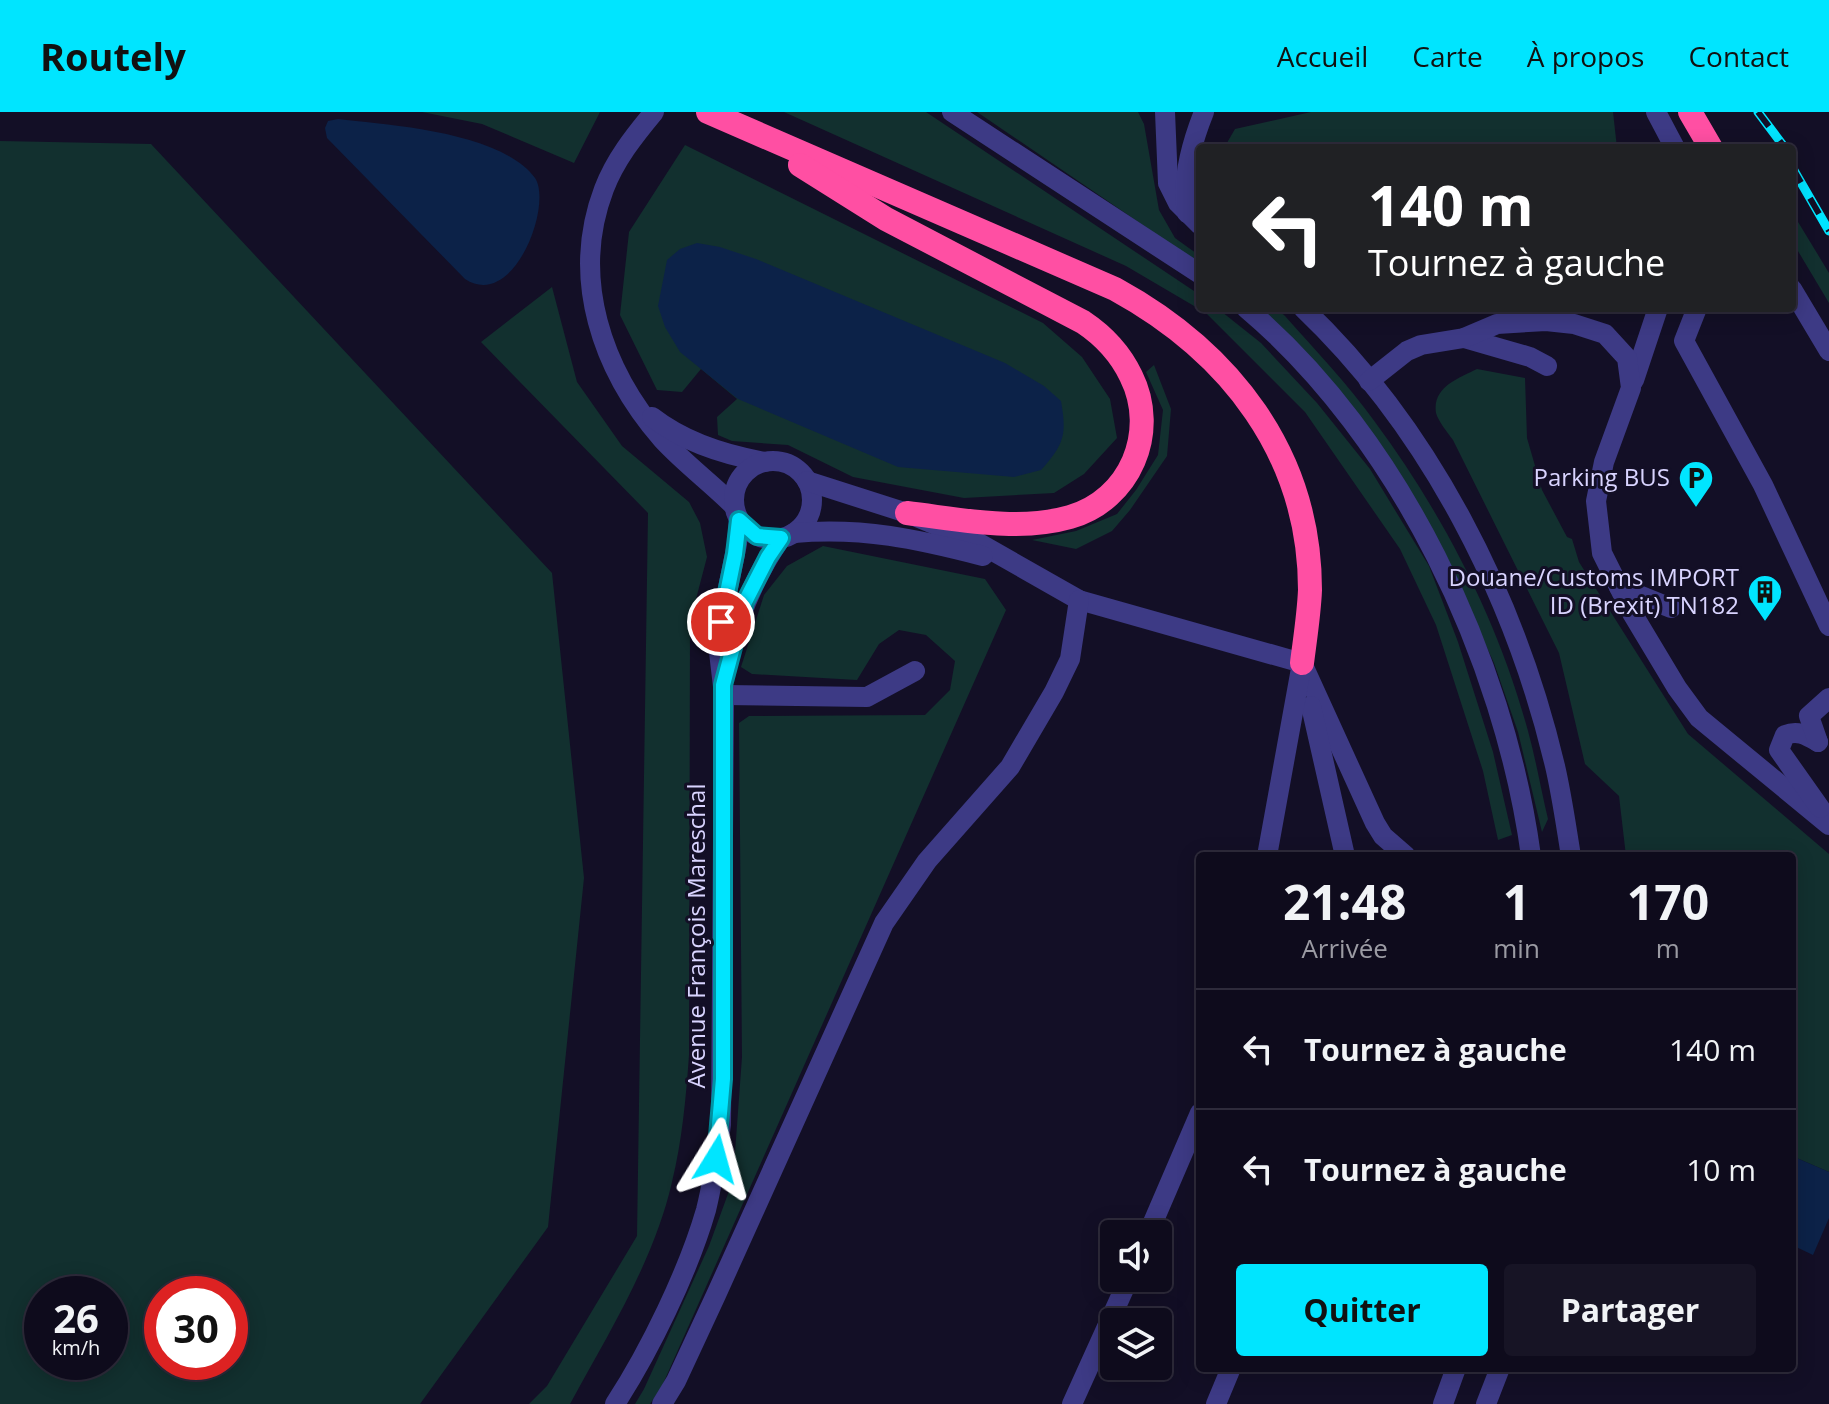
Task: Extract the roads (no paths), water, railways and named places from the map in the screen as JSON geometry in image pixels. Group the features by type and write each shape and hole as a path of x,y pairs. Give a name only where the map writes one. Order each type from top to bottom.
{"highway":[{"path":"708,112 1115,289 1175,326 1207,352 1260,418 1273,440 1291,485 1305,539 1308,567 1308,614 1302,663"},
{"path":"1690,112 1709,144"},
{"path":"737,125 886,219 1083,322 1111,346 1132,377 1140,408 1140,441 1123,484 1102,504 1071,517 1032,523 907,513"}],"street":[{"path":"654,112 629,143 611,173 592,232 591,283 593,305 605,348 622,383 665,442 757,536 852,530 873,532 1020,566"},
{"path":"629,143 669,112"},
{"path":"952,112 1196,271"},
{"path":"1165,112 1168,183 1172,194 1194,219"},
{"path":"1194,219 1185,201 1189,161 1204,112"},
{"path":"1656,112 1673,144"},
{"path":"1796,296 1829,351"},
{"path":"1250,312 1294,354 1356,429 1387,472 1421,529 1460,606 1485,668 1514,765 1530,852"},
{"path":"1307,312 1369,381 1434,472 1474,541 1538,705 1555,765 1570,852"},
{"path":"1657,312 1604,462 1596,501 1602,553 1677,688 1699,718 1829,822"},
{"path":"1695,312 1684,341 1763,485 1829,626"},
{"path":"1369,381 1407,351 1421,345 1464,338 1497,324 1546,321 1574,324 1605,334 1627,358 1631,388"},
{"path":"1464,338 1530,357 1547,366"},
{"path":"639,407 660,423 696,442 765,462 789,465 807,481 907,513 977,542 1079,600 1302,663 1375,823 1383,836 1401,852"},
{"path":"737,513 735,491 741,478 755,465 765,462"},
{"path":"788,536 805,523 811,509 807,481"},
{"name":"Avenue François Mareschal","path":"615,1404 654,1336 695,1241 716,1159 723,1106 723,690 719,652 721,622 735,554 737,513"},
{"name":"Avenue François Mareschal","path":"723,690 745,602 768,557 788,536"},
{"path":"1619,587 1671,608"},
{"path":"662,1404 716,1295 884,923 927,861 1010,767 1070,659 1079,600"},
{"path":"1268,852 1302,663"},
{"path":"1302,663 1344,852"},
{"path":"723,690 867,697 915,671"},
{"path":"1829,698 1809,716 1818,742 1802,733 1793,732 1785,735 1779,750 1829,822"},
{"path":"1154,1220 1196,1122"},
{"path":"1072,1404 1123,1292"},
{"path":"1216,1404 1229,1372"},
{"path":"1443,1404 1455,1372"},
{"path":"1486,1404 1498,1372"}],"water":[{"path":"338,119 444,134 497,150 519,163 535,178 539,209 534,230 513,268 499,280 483,285 465,279 327,138 325,128 328,121"},
{"path":"697,243 756,259 1005,363 1044,386 1061,401 1063,431 1055,453 1041,470 1014,477 898,467 738,399 680,352 665,327 658,306 667,260 680,249"},
{"path":"1796,1158 1829,1172 1829,1218 1813,1255 1796,1247"}],"railway":[{"path":"1758,112 1782,144"},
{"path":"1796,174 1829,231"}],"place":[{"name":"Parking BUS","path":"1696,509"},
{"name":"Douane/Customs IMPORT ID (Brexit) TN182","path":"1765,623"}]}
